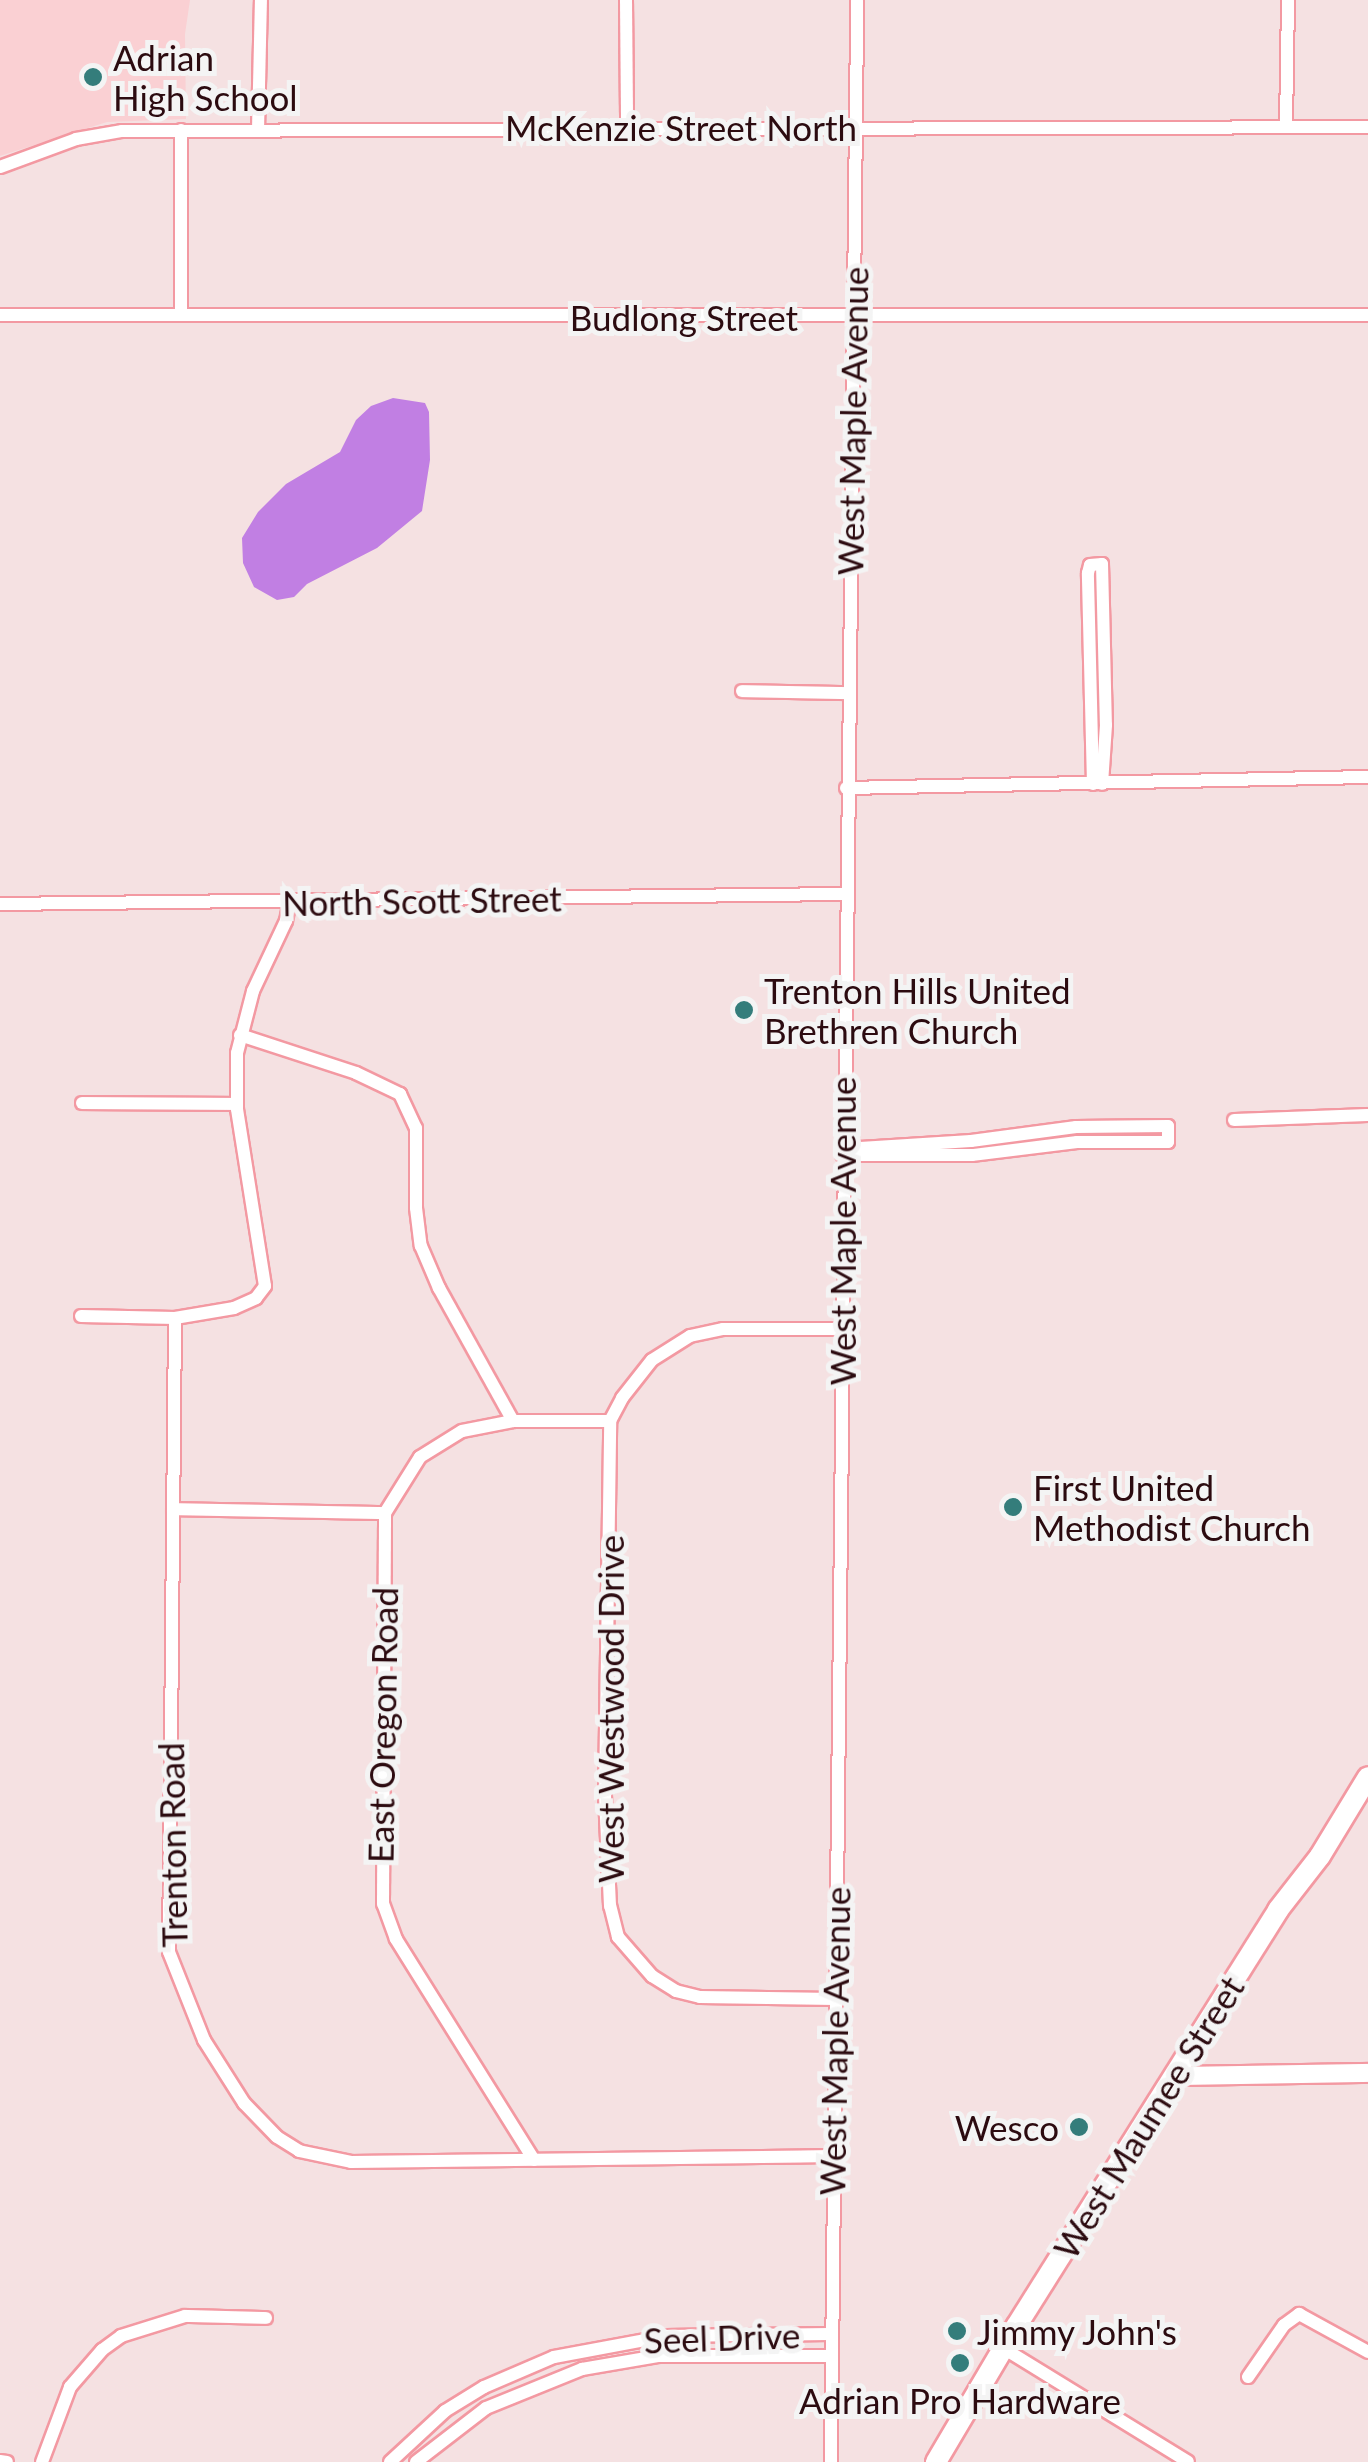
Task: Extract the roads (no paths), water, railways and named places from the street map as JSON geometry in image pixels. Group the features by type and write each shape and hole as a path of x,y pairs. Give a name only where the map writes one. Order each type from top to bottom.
{"main road":[{"name":"West Maumee Street","path":"936,2462 1174,2076 1368,1778"}],"street":[{"path":"258,130 261,0"},
{"path":"626,0 626,127"},
{"name":"West Maple Avenue","path":"831,2462 856,0"},
{"path":"1286,127 1288,0"},
{"name":"McKenzie Street North","path":"0,168 102,134 181,130 1368,127"},
{"path":"181,130 181,316"},
{"name":"Budlong Street","path":"0,315 1368,315"},
{"path":"1090,564 1102,564 1106,649 1098,784 1088,649 1090,564"},
{"path":"1088,649 1106,649"},
{"path":"742,691 847,693"},
{"path":"846,788 1368,777"},
{"name":"North Scott Street","path":"0,904 844,894"},
{"path":"82,1316 175,1318 234,1308 256,1298 266,1286 237,1104 240,1036 290,901"},
{"path":"240,1036 356,1072 400,1094 416,1128 416,1208 421,1246 439,1288 513,1421"},
{"path":"82,1103 237,1104"},
{"path":"1234,1120 1368,1114"},
{"path":"842,1150 972,1148 1077,1142 1168,1142 1168,1126 1076,1127 972,1148"},
{"path":"1076,1127 1077,1142"},
{"name":"Trenton Road","path":"175,1318 169,1952 204,2040 244,2103 277,2137 298,2151 351,2162 832,2156"},
{"path":"173,1510 384,1513 408,1471 432,1446 478,1425 610,1421 622,1398 652,1360 690,1336 722,1328 842,1329"},
{"name":"West Westwood Drive","path":"610,1421 605,1796 610,1906 618,1937 642,1966 676,1991 700,1997 835,1998"},
{"name":"East Oregon Road","path":"384,1513 383,1904 396,1938 534,2160"},
{"path":"1174,2076 1368,2073"},
{"path":"1248,2377 1284,2325 1299,2314 1368,2352"},
{"path":"42,2462 70,2387 102,2350 121,2336 185,2316 266,2318"},
{"name":"Seel Drive","path":"390,2462 424,2430 484,2387 554,2357 666,2336 830,2334"},
{"name":"Seel Drive","path":"614,2343 619,2362"},
{"path":"1003,2348 1188,2462"},
{"name":"Seel Drive","path":"416,2462 436,2444 516,2392 582,2369 658,2356 830,2356"},
{"path":"424,2430 436,2444"}],"place":[{"name":"Adrian High School","path":"93,77"},
{"name":"Trenton Hills United Brethren Church","path":"744,1010"},
{"name":"First United Methodist Church","path":"1013,1507"},
{"name":"Wesco","path":"1079,2127"},
{"name":"Jimmy John's","path":"957,2331"},
{"name":"Adrian Pro Hardware","path":"960,2363"}]}
